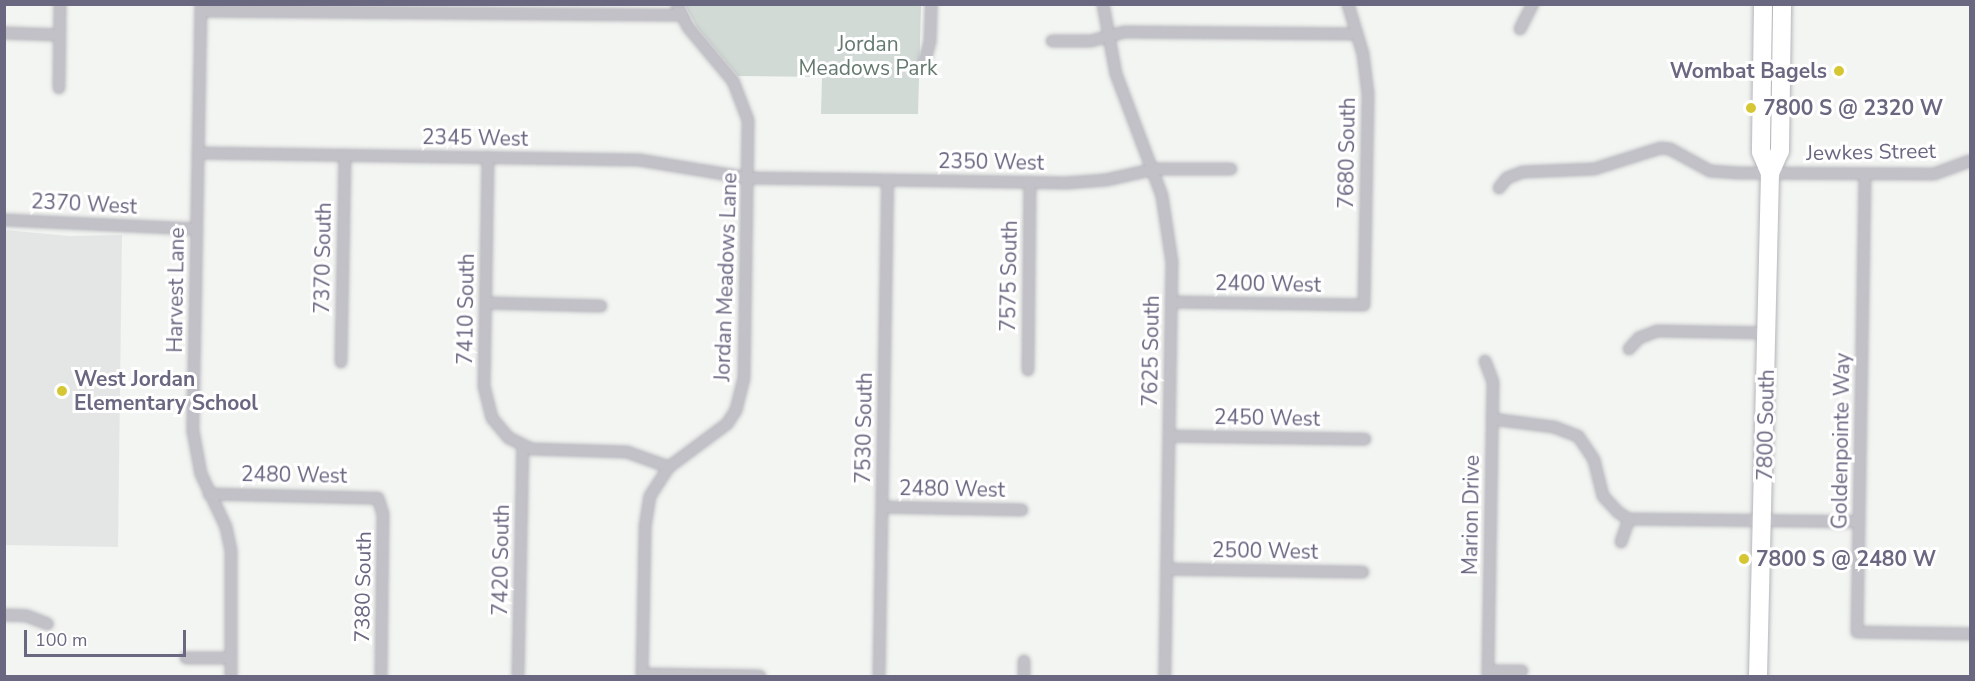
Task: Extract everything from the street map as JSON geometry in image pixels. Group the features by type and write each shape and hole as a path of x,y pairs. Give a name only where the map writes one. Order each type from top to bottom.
{"main road":[{"name":"7800 South","path":"1758,676 1764,521 1770,173 1761,152 1764,4"},
{"name":"7800 South","path":"1770,173 1780,152 1782,4"}],"street":[{"path":"59,87 60,4"},
{"path":"924,64 930,42 931,4"},
{"name":"7625 South","path":"1103,4 1116,74 1155,169 1168,229 1171,302 1165,676"},
{"name":"7680 South","path":"1348,4 1357,34 1368,94 1364,305"},
{"path":"1520,29 1533,4"},
{"path":"201,8 679,10"},
{"name":"Harvest Lane","path":"201,8 193,431 196,456 209,494 225,527 231,551 231,676"},
{"name":"Jordan Meadows Lane","path":"642,676 646,511 658,480 669,467 717,435 736,410 741,396 748,120 742,99 679,10"},
{"path":"1052,41 1091,41 1124,32 1357,34"},
{"path":"4,33 59,35"},
{"name":"Jewkes Street","path":"1499,188 1507,178 1522,172 1594,169 1661,148 1677,152 1710,171 1934,174 1971,161"},
{"name":"2345 West","path":"198,153 648,160 748,178"},
{"name":"7370 South","path":"341,362 345,155"},
{"name":"7410 South","path":"488,157 486,404 500,429 523,445"},
{"name":"2350 West","path":"748,178 1096,181 1155,169 1231,169"},
{"name":"Goldenpointe Way","path":"1865,174 1857,632 1971,634"},
{"name":"7530 South","path":"879,676 888,180"},
{"name":"7575 South","path":"1028,370 1030,182"},
{"name":"2370 West","path":"4,220 197,229"},
{"name":"2400 West","path":"1171,302 1364,305"},
{"path":"486,303 601,306"},
{"path":"1629,349 1639,338 1657,331 1767,333"},
{"name":"Marion Drive","path":"1485,361 1492,382 1488,674 1522,671"},
{"path":"1492,419 1554,427 1578,436 1594,460 1604,495 1629,519 1859,522"},
{"name":"2450 West","path":"1169,436 1365,439"},
{"path":"523,445 543,450 627,452 669,467"},
{"name":"7420 South","path":"518,676 523,445"},
{"name":"2480 West","path":"209,494 378,498"},
{"name":"7380 South","path":"378,498 383,514 381,676"},
{"name":"2480 West","path":"882,507 1022,510"},
{"path":"1621,542 1629,519"},
{"name":"2500 West","path":"1167,569 1363,572"},
{"path":"4,615 27,616 48,624"},
{"path":"186,658 231,658"},
{"path":"1024,661 1024,676"},
{"path":"642,676 760,676"}],"shaded area":[{"name":"West Jordan Elementary School","path":"5,230 69,236 122,235 118,547 5,545"}],"green space":[{"name":"Jordan Meadows Park","path":"685,5 921,5 918,114 821,114 822,77 738,76 697,27"}],"place":[{"name":"Wombat Bagels","path":"1839,71"},
{"name":"7800 S @ 2320 W","path":"1751,108"},
{"name":"West Jordan Elementary School","path":"62,391"},
{"name":"7800 S @ 2480 W","path":"1744,559"}]}
